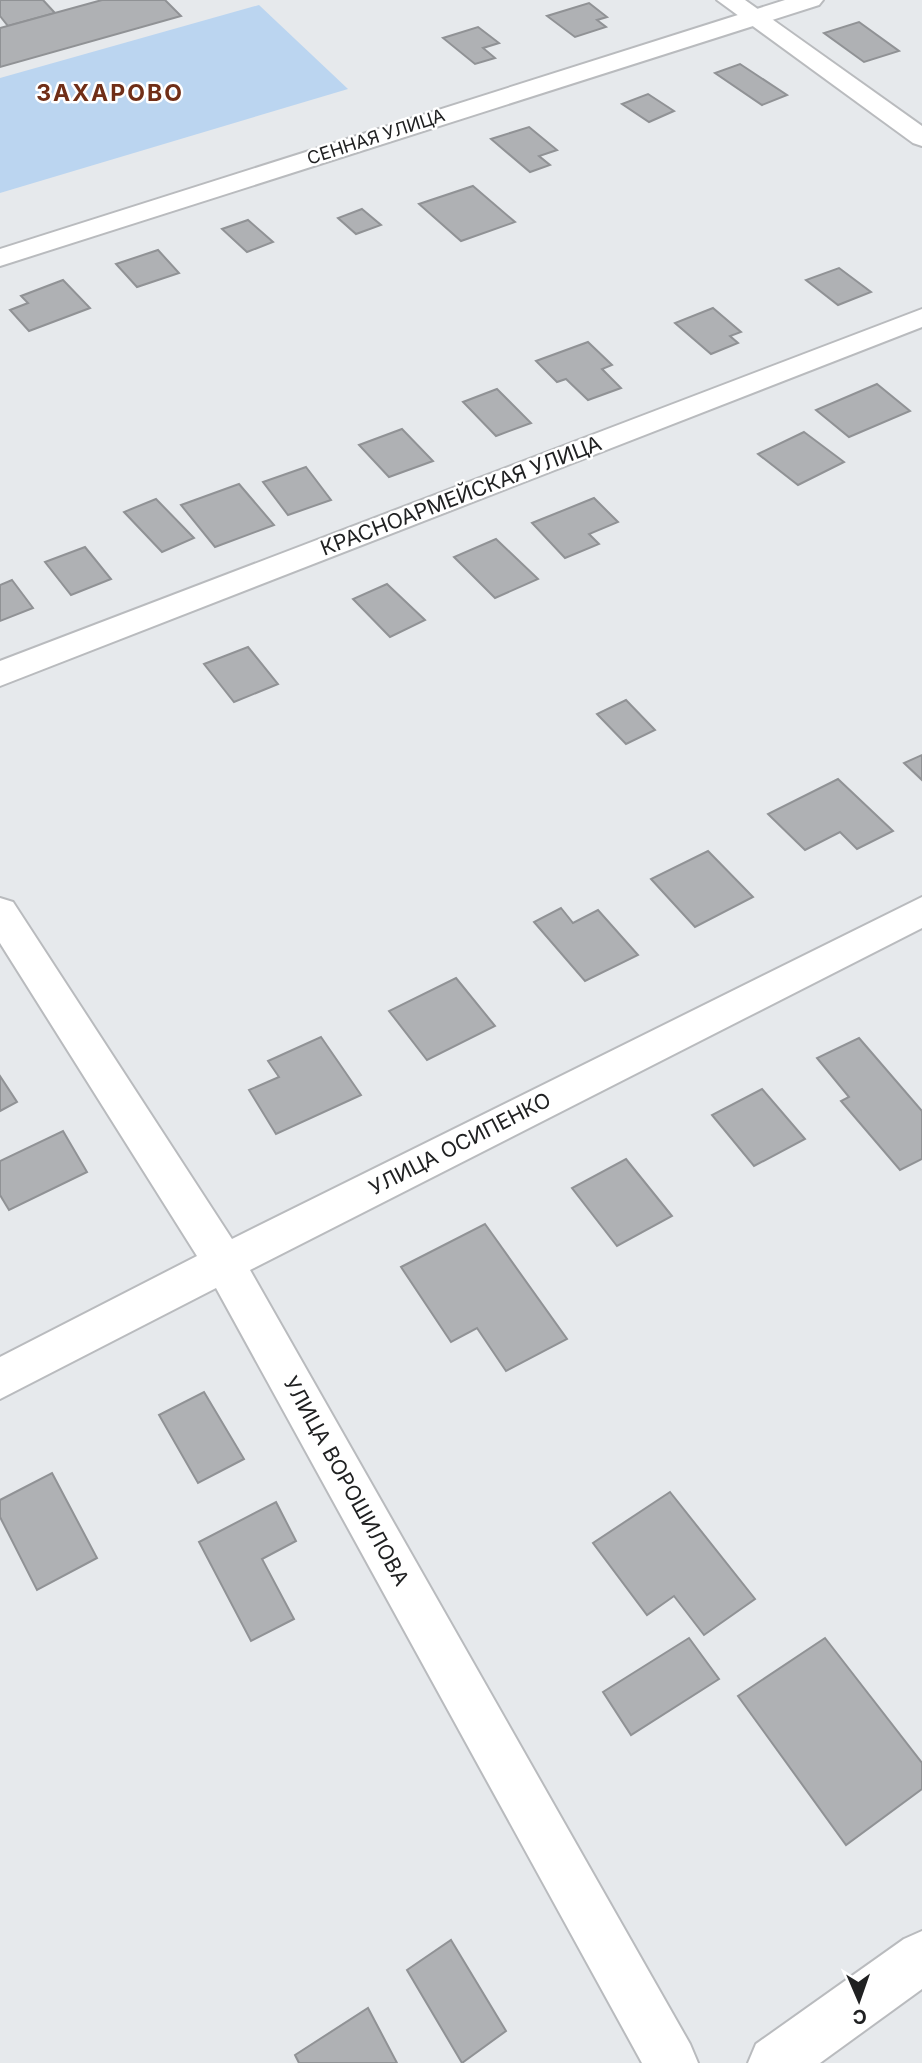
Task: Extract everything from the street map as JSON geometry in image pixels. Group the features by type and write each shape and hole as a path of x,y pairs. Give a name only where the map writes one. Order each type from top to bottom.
{"street":[{"path":"729,0 922,138"},
{"name":"СЕННАЯ УЛИЦА","path":"0,258 752,16 811,0"},
{"name":"КРАСНОАРМЕЙСКАЯ УЛИЦА","path":"0,674 922,317"},
{"name":"УЛИЦА ОСИПЕНКО","path":"0,1379 922,911"},
{"name":"УЛИЦА ВОРОШИЛОВА","path":"0,912 224,1263 671,2063"},
{"path":"775,2063 922,1957"}],"shaded area":[{"path":"259,5 348,89 0,193 0,78"}],"building":[{"path":"0,0 43,0 55,13 8,26 0,16"},
{"path":"102,0 165,0 181,16 0,67 0,28"},
{"path":"589,3 607,17 597,20 606,27 575,37 547,16"},
{"path":"859,22 899,51 864,62 824,33"},
{"path":"478,27 499,43 483,48 495,58 475,64 443,38"},
{"path":"740,64 787,95 762,105 715,73"},
{"path":"648,94 674,111 649,122 622,104"},
{"path":"529,127 557,150 539,156 550,165 530,172 491,139"},
{"path":"473,186 515,222 461,241 419,204"},
{"path":"362,209 381,225 356,234 338,218"},
{"path":"248,220 273,242 247,252 222,229"},
{"path":"158,250 179,273 137,287 116,264"},
{"path":"839,268 871,292 838,305 806,280"},
{"path":"63,280 90,308 29,331 10,310 28,303 21,296"},
{"path":"713,308 741,332 730,336 738,343 711,354 675,323"},
{"path":"588,342 612,365 602,369 621,388 588,400 566,379 557,382 536,361"},
{"path":"877,384 910,411 849,437 816,410"},
{"path":"497,389 531,423 496,436 463,402"},
{"path":"402,429 433,461 389,477 359,445"},
{"path":"804,432 844,462 798,485 758,454"},
{"path":"306,467 331,500 288,515 263,482"},
{"path":"239,484 274,525 215,547 181,505"},
{"path":"594,498 618,522 589,534 599,544 565,558 532,523"},
{"path":"156,499 194,538 162,552 124,512"},
{"path":"496,539 538,579 495,598 454,557"},
{"path":"85,547 111,579 71,595 45,562"},
{"path":"12,580 33,608 0,621 0,585"},
{"path":"387,584 425,620 390,637 353,599"},
{"path":"248,647 278,684 234,702 204,664"},
{"path":"626,700 655,730 626,744 597,714"},
{"path":"922,755 922,780 904,763"},
{"path":"838,779 893,831 857,849 840,832 805,850 768,814"},
{"path":"708,851 753,897 695,927 651,879"},
{"path":"561,908 573,923 598,910 638,955 585,981 534,922"},
{"path":"456,978 495,1026 427,1060 389,1011"},
{"path":"321,1037 361,1095 276,1134 249,1090 279,1077 268,1061"},
{"path":"859,1038 922,1111 922,1159 900,1170 841,1101 849,1097 817,1058"},
{"path":"0,1076 17,1102 0,1111"},
{"path":"762,1089 805,1139 754,1166 712,1115"},
{"path":"63,1131 87,1172 9,1210 0,1195 0,1161"},
{"path":"626,1159 672,1216 617,1246 572,1188"},
{"path":"485,1224 567,1339 506,1371 477,1328 451,1342 401,1267"},
{"path":"204,1392 244,1459 198,1483 159,1415"},
{"path":"52,1473 97,1558 37,1590 0,1517 0,1500"},
{"path":"670,1492 755,1599 704,1635 674,1596 647,1615 593,1543"},
{"path":"276,1502 296,1541 262,1559 294,1619 251,1641 199,1542"},
{"path":"689,1638 719,1679 631,1735 603,1692"},
{"path":"825,1638 922,1763 922,1789 846,1845 738,1696"},
{"path":"451,1940 506,2031 462,2063 407,1970"},
{"path":"368,2008 397,2063 299,2063 295,2055"}],"district":[{"name":"ЗАХАРОВО","path":"110,93"}]}
